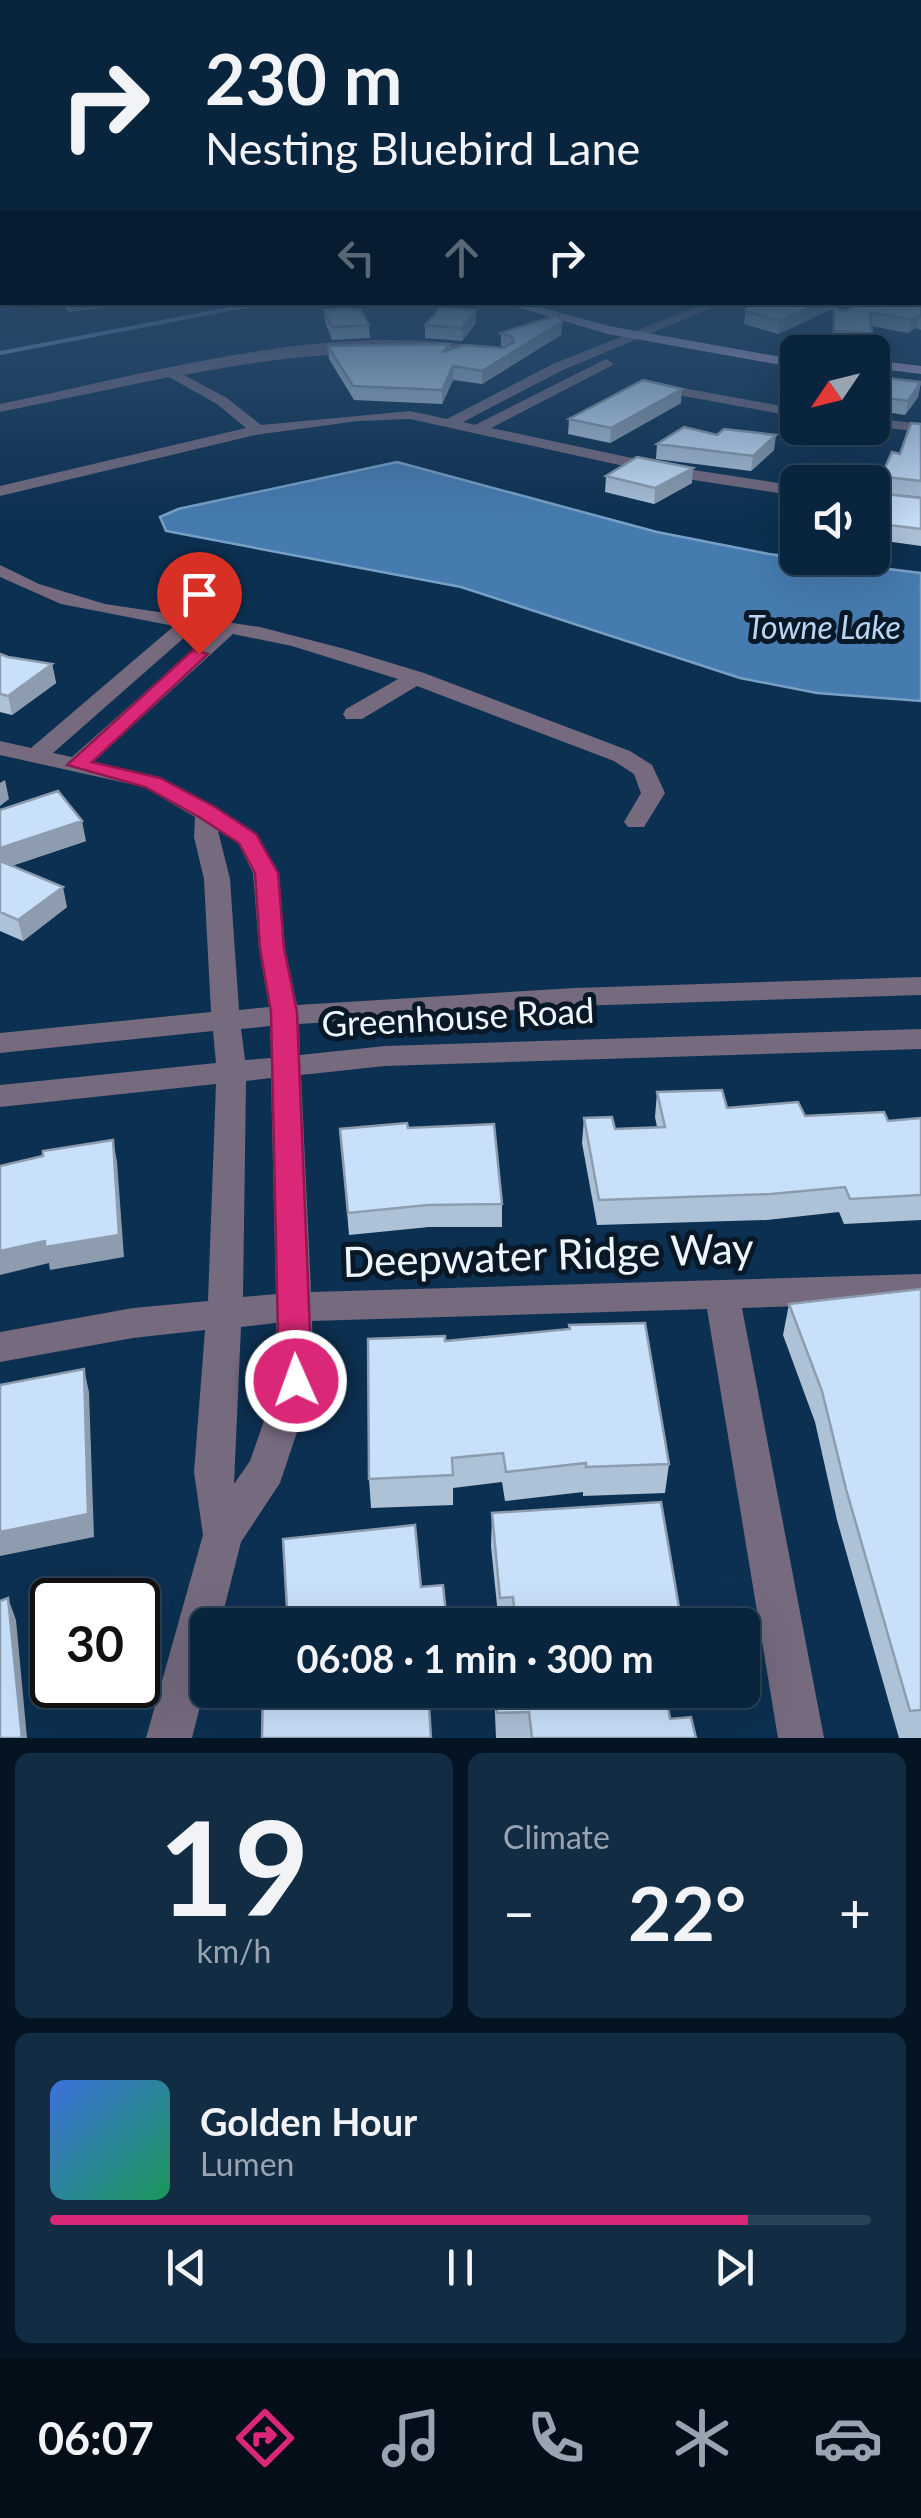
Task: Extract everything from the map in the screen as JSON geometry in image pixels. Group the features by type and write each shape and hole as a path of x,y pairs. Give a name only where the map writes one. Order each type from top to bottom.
{"main road":[{"path":"890,366 921,370"},
{"path":"890,376 921,380"}],"street":[{"path":"0,408 238,361"},
{"path":"450,423 577,361"},
{"path":"478,429 601,361"},
{"path":"171,373 222,401 257,429"},
{"path":"648,386 780,409"},
{"path":"0,491 257,429 370,415 410,415 674,472 780,489"},
{"path":"890,424 921,428"},
{"path":"890,502 921,506"},
{"path":"0,570 21,584 85,602 292,640 417,678 622,756 644,770 653,793 636,822"},
{"path":"36,756 189,623"},
{"path":"77,765 226,630"},
{"path":"354,714 417,678"},
{"path":"0,748 152,782 248,839 266,873 272,948 284,1012 296,1381 266,1470 223,1535 169,1738"},
{"path":"207,812 206,838 217,880 231,1069 224,1317 214,1472 223,1535"},
{"name":"Greenhouse Road","path":"0,1043 284,1012 758,989 921,986"},
{"name":"Greenhouse Road","path":"0,1096 231,1069 386,1056 921,1039"},
{"name":"Deepwater Ridge Way","path":"0,1347 133,1323 224,1317 294,1307 921,1288"},
{"path":"722,1296 801,1738"}],"water":[{"name":"Towne Lake","path":"397,462 657,532 780,555 780,575 890,575 890,569 921,573 921,701 817,693 740,678 461,587 166,531 160,517 178,509"}],"building":[{"path":"337,361 498,361 482,371 453,366 442,390 353,386"},
{"path":"890,378 921,382 908,401 890,398"},
{"path":"643,380 682,389 611,428 569,419"},
{"path":"911,423 921,424 921,481 890,477 890,465 886,465 892,452 900,454"},
{"path":"684,427 717,435 724,429 776,435 753,456 657,444"},
{"path":"637,457 693,468 655,488 606,476"},
{"path":"890,495 921,498 921,529 890,525"},
{"path":"0,654 52,664 8,696 0,694"},
{"path":"58,791 82,821 0,848 0,810"},
{"path":"0,861 63,887 18,920 0,912"},
{"path":"722,1090 727,1108 798,1102 805,1116 884,1112 888,1121 921,1118 921,1195 850,1199 845,1187 771,1194 599,1200 584,1118 612,1117 615,1129 665,1127 657,1092"},
{"path":"407,1123 408,1128 494,1124 502,1204 428,1205 348,1213 340,1129"},
{"path":"113,1140 119,1235 45,1247 45,1241 0,1251 0,1166 43,1156 43,1151"},
{"path":"921,1289 921,1710 910,1711 822,1391 789,1304"},
{"path":"645,1323 669,1464 586,1467 586,1463 506,1472 503,1453 452,1458 453,1475 369,1479 368,1339 445,1336 445,1341 570,1329 569,1325"},
{"path":"84,1369 88,1514 0,1532 0,1385"},
{"path":"661,1502 679,1608 514,1608 513,1597 500,1598 492,1513"},
{"path":"415,1525 421,1587 443,1585 445,1608 287,1608 283,1539"},
{"path":"8,1598 22,1738 0,1738 0,1601"},
{"path":"263,1708 429,1708 431,1738 262,1738"},
{"path":"497,1708 668,1708 670,1719 691,1717 696,1738 532,1738 529,1712 497,1713"}],"route":[{"path":"199,654 77,765 152,782 207,812 248,839 266,873 272,948 284,1012 296,1381"}]}
